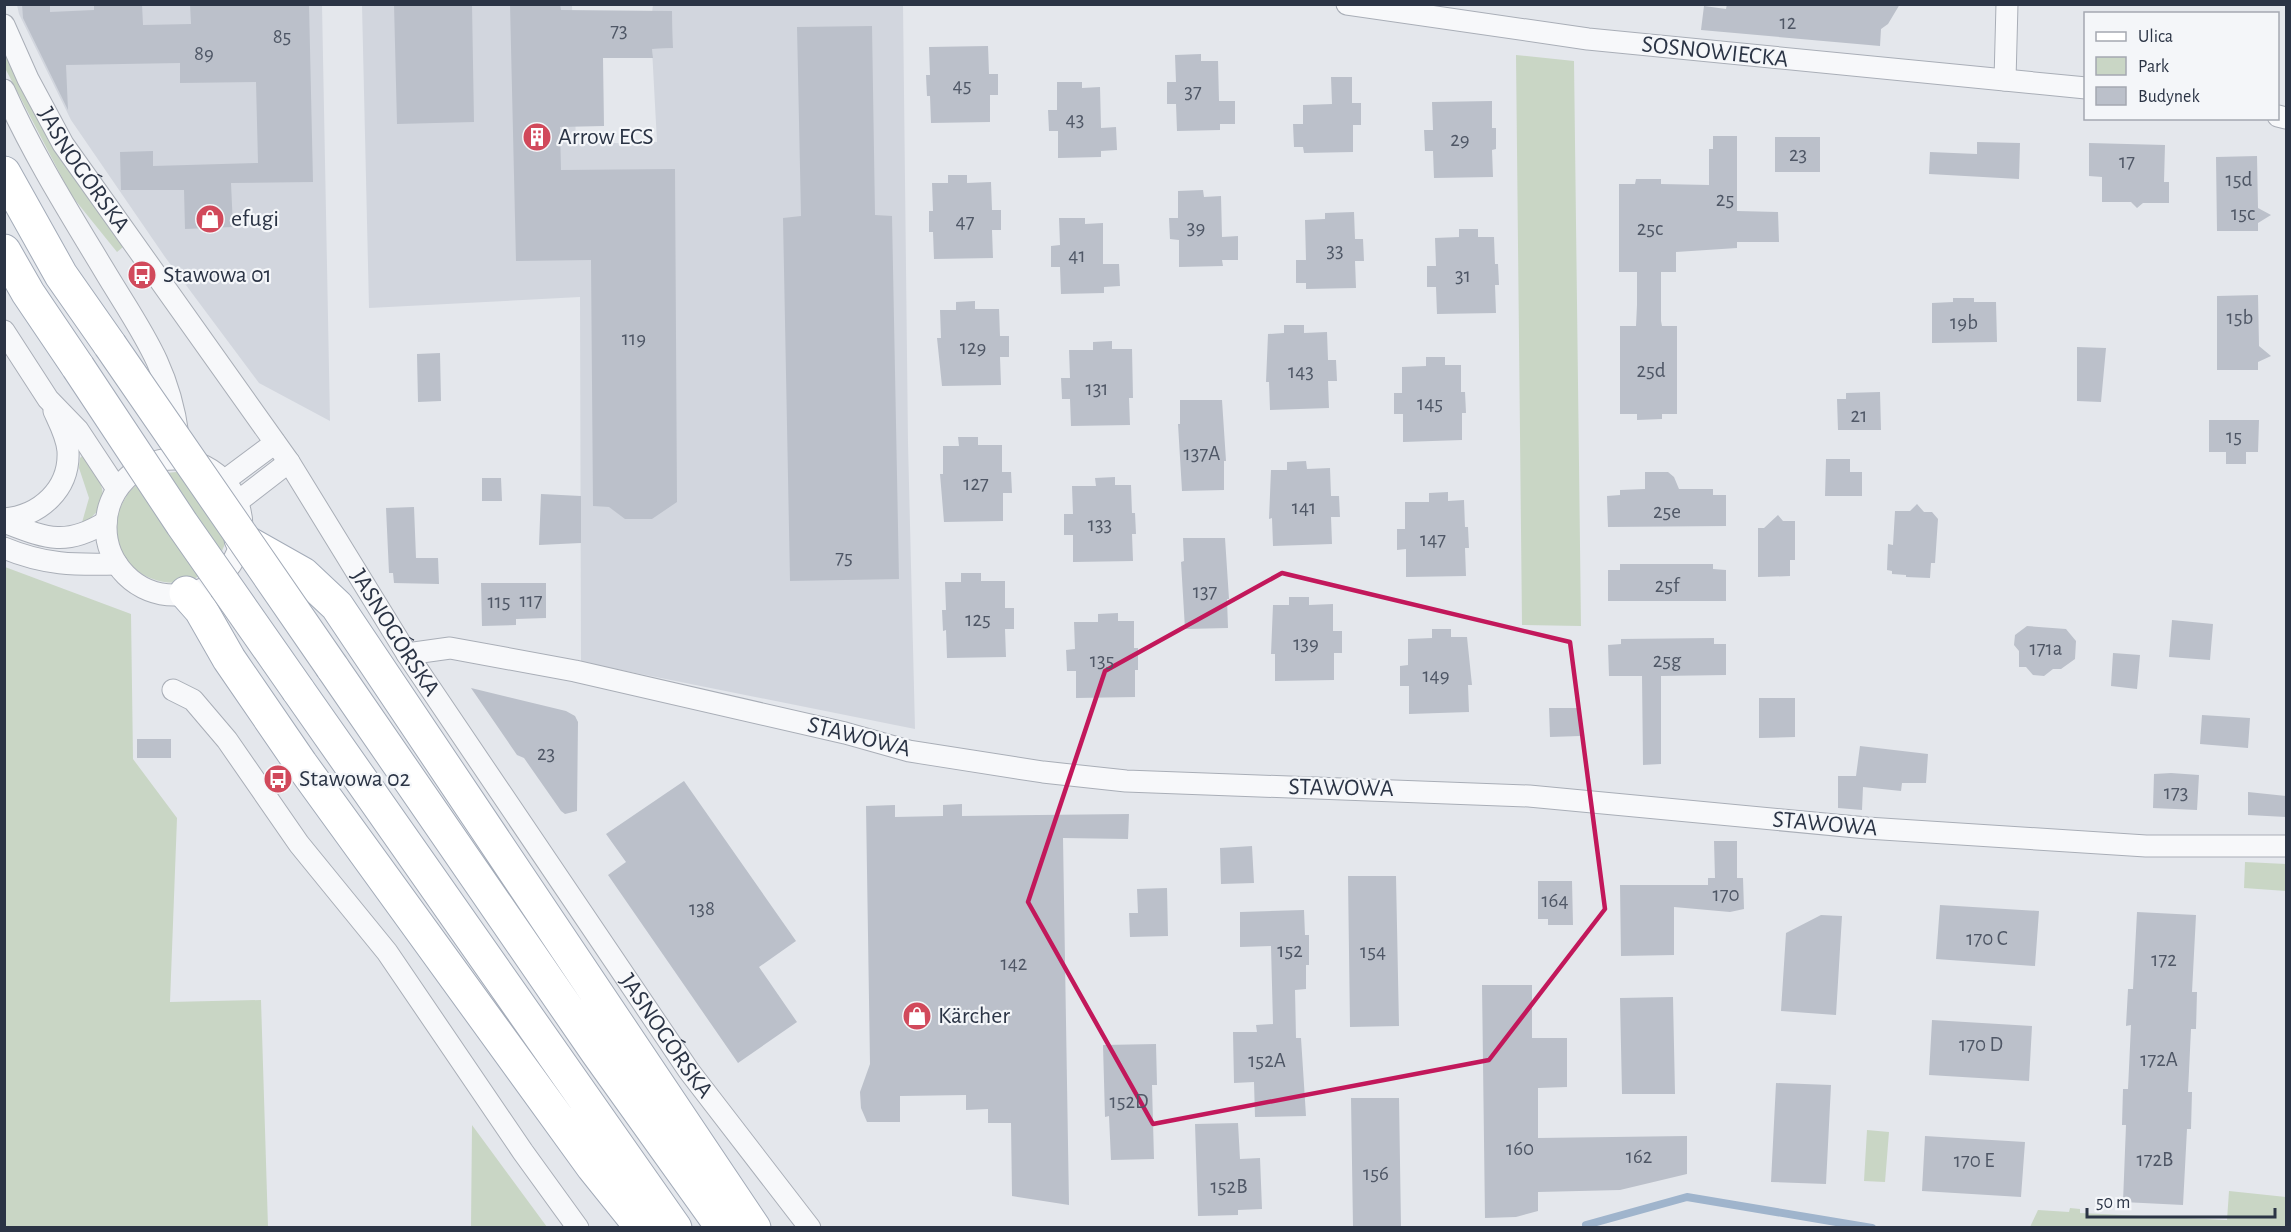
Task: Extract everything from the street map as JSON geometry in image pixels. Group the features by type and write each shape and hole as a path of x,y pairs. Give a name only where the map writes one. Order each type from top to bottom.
{"main road":[{"path":"4,173 61,275 597,1052 723,1227"},
{"path":"4,250 28,292 182,524 675,1227"},
{"path":"241,538 303,574 337,606 754,1227"},
{"path":"186,593 201,610 229,659 301,764 593,1167 642,1227"}],"street":[{"name":"SOSNOWIECKA","path":"1347,4 1588,39 2084,88"},
{"path":"2005,80 2007,4"},
{"name":"JASNOGÓRSKA","path":"4,25 27,78 63,144 289,462 407,654 689,1071 810,1227"},
{"name":"JASNOGÓRSKA","path":"4,90 75,223 153,348 170,394 180,459"},
{"path":"4,331 48,399 66,442 68,462 64,478 48,501 31,513 4,520"},
{"path":"48,399 78,430 117,489"},
{"path":"224,481 275,443"},
{"path":"180,459 198,463 214,471 224,481 237,502 242,525 241,538 234,558 222,574 206,587 186,593 161,594 130,579 117,564 109,546 106,522 111,498 129,476 145,465 162,460 180,459"},
{"path":"237,502 289,462"},
{"path":"4,520 44,537 70,539 86,534 106,522"},
{"path":"4,548 33,560 52,564 117,564"},
{"name":"STAWOWA","path":"407,654 450,648 575,671 845,733 909,751 1044,772 1126,781 1529,796 1867,828 2146,846 2286,846"},
{"path":"173,690 193,700 227,740 299,844 387,951 523,1152 578,1227"}],"highlighted area":[{"path":"1282,573 1570,642 1605,909 1489,1060 1153,1124 1028,902 1105,671"}],"shaded area":[{"path":"17,5 322,5 330,421 259,383 165,257 71,120 19,14"},
{"path":"362,5 572,5 576,144 657,142 652,49 673,48 672,12 652,13 653,5 903,5 908,443 915,729 581,662 580,297 369,308"}],"green space":[{"path":"4,51 132,259 123,247 117,252 71,195 5,68"},
{"path":"1516,55 1574,61 1581,626 1522,625"},
{"path":"83,455 101,483 103,492 99,509 81,526 89,498 79,468 80,458"},
{"path":"181,472 228,534 215,562 196,578 173,583 151,578 132,566 119,547 116,524 126,497 137,485 150,477"},
{"path":"5,567 131,614 133,759 177,818 170,1002 261,1000 268,1227 5,1227"},
{"path":"2245,862 2286,864 2286,891 2244,888"},
{"path":"472,1125 547,1227 471,1227"},
{"path":"1867,1130 1889,1132 1885,1182 1864,1181"},
{"path":"2229,1191 2286,1197 2286,1227 2030,1227 2038,1210 2069,1212 2070,1208 2080,1209 2080,1213 2227,1220"}],"building":[{"path":"22,4 50,4 50,12 94,10 94,4 142,4 143,25 191,24 190,4 309,4 313,182 231,183 233,227 185,229 184,190 121,190 120,152 153,151 153,166 258,163 256,82 180,83 180,63 66,65 68,110 23,18"},
{"path":"394,4 472,4 474,122 397,124"},
{"path":"510,4 560,4 561,10 672,11 673,48 652,49 653,58 603,58 604,126 560,127 561,170 675,169 677,502 652,519 625,519 609,507 593,506 591,260 516,261"},
{"path":"1727,4 1900,4 1888,24 1881,29 1880,46 1701,30 1704,6 1726,9"},
{"path":"872,26 875,215 892,216 899,579 790,581 783,218 801,216 797,27"},
{"path":"988,46 989,74 998,74 998,95 990,95 990,122 931,123 930,96 927,96 926,75 930,75 929,47"},
{"path":"1201,54 1201,61 1218,61 1219,101 1235,101 1235,124 1220,124 1220,130 1177,131 1176,104 1167,104 1167,82 1176,82 1175,55"},
{"path":"1331,77 1352,77 1352,103 1361,103 1361,125 1353,125 1353,152 1304,153 1303,147 1294,147 1293,124 1303,124 1303,105 1332,104"},
{"path":"1057,82 1082,82 1082,88 1100,87 1101,128 1116,127 1117,150 1101,151 1101,157 1058,158 1058,131 1049,131 1048,110 1057,110"},
{"path":"1492,101 1492,128 1496,128 1496,149 1492,150 1493,177 1434,178 1433,151 1425,151 1424,130 1433,130 1432,102"},
{"path":"1713,136 1737,136 1737,211 1778,212 1779,242 1737,242 1737,248 1676,252 1676,272 1661,272 1661,321 1662,326 1677,326 1677,414 1662,414 1662,419 1637,420 1637,414 1620,414 1620,326 1636,326 1637,272 1619,272 1619,184 1635,184 1636,179 1661,179 1661,184 1709,185 1709,149 1713,149"},
{"path":"1775,137 1820,137 1820,172 1775,172"},
{"path":"1977,142 2020,143 2019,179 1929,174 1930,152 1977,154"},
{"path":"2089,143 2165,145 2164,182 2169,182 2169,203 2143,203 2137,208 2131,202 2102,202 2102,177 2089,176"},
{"path":"2257,156 2258,208 2271,215 2258,223 2258,231 2217,231 2216,157"},
{"path":"948,175 967,175 967,183 991,182 992,210 1001,210 1001,230 992,230 993,258 934,259 933,232 929,232 929,211 933,211 932,183 948,183"},
{"path":"1203,190 1204,197 1221,196 1222,237 1238,236 1238,260 1222,260 1223,266 1179,267 1179,240 1170,239 1169,218 1178,218 1178,191"},
{"path":"1354,212 1355,239 1363,239 1364,261 1355,261 1356,288 1306,289 1306,283 1296,283 1296,260 1306,260 1305,220 1325,219 1325,213"},
{"path":"1059,218 1085,218 1085,224 1103,223 1103,264 1119,264 1120,286 1104,287 1104,293 1061,294 1060,267 1051,267 1051,246 1060,245"},
{"path":"1459,229 1478,229 1478,237 1494,237 1495,264 1498,264 1499,285 1495,285 1496,313 1437,314 1436,287 1427,287 1427,266 1436,266 1435,238 1459,237"},
{"path":"2258,295 2259,346 2271,356 2258,362 2258,370 2217,370 2217,296"},
{"path":"1953,298 1974,298 1974,302 1996,302 1997,342 1932,343 1932,303 1953,302"},
{"path":"975,301 975,309 999,309 1000,336 1009,336 1009,357 1000,357 1001,385 942,386 937,338 941,338 940,310 956,310 956,302"},
{"path":"1284,325 1304,325 1304,333 1327,332 1328,360 1336,360 1337,381 1328,381 1329,408 1270,410 1269,382 1266,382 1268,334 1284,333"},
{"path":"1112,341 1112,349 1132,349 1133,398 1129,398 1130,425 1071,426 1070,399 1062,399 1061,378 1070,378 1069,350 1093,350 1093,342"},
{"path":"2077,347 2106,348 2101,402 2077,401"},
{"path":"440,353 441,401 418,402 417,354"},
{"path":"1426,357 1445,357 1445,365 1461,365 1461,392 1465,392 1466,413 1462,413 1462,440 1403,442 1403,414 1394,414 1394,393 1402,393 1402,367 1426,366"},
{"path":"1880,392 1881,430 1838,430 1837,399 1846,399 1846,393"},
{"path":"1180,400 1222,400 1226,461 1224,461 1224,490 1182,491 1178,424 1180,424"},
{"path":"2209,420 2259,420 2258,452 2246,452 2246,464 2226,464 2226,452 2209,452"},
{"path":"958,437 978,437 978,445 1002,445 1002,472 1011,472 1012,493 1003,493 1003,521 944,522 940,474 943,474 943,446 959,446"},
{"path":"1826,459 1850,459 1850,472 1862,472 1862,496 1825,496"},
{"path":"1306,461 1307,469 1330,468 1331,496 1339,496 1340,517 1331,517 1332,544 1273,546 1272,518 1269,519 1271,470 1287,470 1287,462"},
{"path":"1645,472 1668,472 1674,477 1679,489 1713,489 1713,495 1726,495 1726,526 1608,527 1607,496 1620,495 1620,490 1645,489"},
{"path":"1115,477 1115,485 1131,485 1132,513 1135,513 1136,534 1132,534 1133,561 1073,562 1073,535 1064,535 1064,514 1073,514 1072,486 1096,486 1095,478"},
{"path":"482,478 501,478 502,501 482,501"},
{"path":"1448,492 1448,501 1464,500 1465,527 1468,527 1469,548 1465,548 1466,576 1406,577 1406,549 1397,550 1397,529 1405,529 1405,502 1429,502 1429,493"},
{"path":"541,494 581,496 581,543 539,545"},
{"path":"1917,504 1924,512 1932,512 1938,519 1935,563 1931,563 1930,578 1906,577 1906,575 1892,574 1892,571 1887,570 1888,544 1893,545 1895,511 1910,511"},
{"path":"414,507 416,558 438,558 439,584 394,583 393,573 389,573 386,508"},
{"path":"1778,515 1783,521 1795,521 1795,560 1790,560 1790,576 1758,577 1758,528 1764,528"},
{"path":"1183,538 1225,538 1229,599 1227,599 1228,628 1185,629 1181,562 1184,561"},
{"path":"1620,564 1713,564 1713,569 1726,570 1726,601 1608,601 1608,570 1620,570"},
{"path":"961,573 981,573 981,581 1005,581 1005,608 1014,608 1014,629 1005,629 1006,657 947,658 946,630 943,631 942,610 946,610 945,582 961,582"},
{"path":"481,583 546,583 546,618 516,619 516,625 482,626"},
{"path":"1289,597 1309,597 1309,605 1333,604 1333,631 1342,631 1342,653 1334,653 1334,680 1275,681 1275,654 1271,654 1273,605 1289,605"},
{"path":"1118,613 1118,621 1134,621 1134,648 1138,648 1135,697 1076,698 1076,671 1067,671 1066,650 1075,649 1074,622 1098,622 1098,614"},
{"path":"2172,620 2213,624 2210,660 2169,657"},
{"path":"2027,626 2066,629 2076,641 2075,659 2061,669 2053,669 2044,676 2033,675 2026,667 2019,667 2019,651 2014,645 2015,635"},
{"path":"1432,629 1451,629 1451,637 1467,637 1472,685 1468,685 1469,712 1409,714 1409,686 1400,686 1400,666 1408,665 1408,639 1432,638"},
{"path":"1714,638 1714,644 1726,644 1726,675 1661,676 1661,764 1643,765 1642,676 1609,676 1608,645 1621,644 1621,639"},
{"path":"2113,653 2140,655 2137,689 2111,686"},
{"path":"471,688 566,711 575,716 578,722 577,811 565,814 561,811 524,758 517,755"},
{"path":"1759,698 1795,698 1795,737 1759,738"},
{"path":"1549,708 1579,708 1580,736 1550,737"},
{"path":"2202,715 2250,718 2248,748 2200,744"},
{"path":"137,739 171,739 171,758 137,758"},
{"path":"1860,746 1928,754 1926,783 1902,783 1901,791 1863,787 1862,810 1838,808 1838,776 1856,776"},
{"path":"2154,774 2199,775 2197,810 2153,808"},
{"path":"684,781 796,941 759,967 797,1022 738,1063 608,875 626,862 606,834"},
{"path":"2248,792 2286,796 2286,817 2248,815"},
{"path":"962,804 962,816 1129,814 1128,839 1063,838 1069,1205 1012,1196 1011,1123 988,1123 988,1109 966,1110 966,1095 900,1096 900,1122 867,1122 861,1108 860,1092 870,1064 866,806 895,805 895,817 943,816 943,805"},
{"path":"1714,841 1737,841 1737,878 1743,878 1744,909 1730,912 1674,907 1674,955 1621,956 1620,885 1708,885 1708,878 1715,878"},
{"path":"1252,846 1254,883 1221,884 1220,848"},
{"path":"1348,876 1396,876 1399,1026 1350,1027"},
{"path":"1538,881 1572,881 1573,925 1548,925 1548,919 1538,919"},
{"path":"1167,888 1168,936 1130,937 1129,913 1138,913 1137,889"},
{"path":"1940,905 2039,911 2035,966 1936,959"},
{"path":"1304,910 1305,935 1309,935 1309,965 1306,965 1306,989 1295,990 1296,1038 1301,1038 1306,1116 1255,1117 1254,1082 1234,1083 1233,1032 1257,1032 1256,1025 1273,1024 1271,946 1240,947 1240,912"},
{"path":"2137,912 2196,915 2192,992 2197,992 2196,1029 2191,1029 2188,1092 2192,1092 2191,1129 2187,1129 2183,1205 2123,1202 2126,1125 2122,1125 2123,1089 2128,1089 2131,1025 2126,1026 2128,989 2133,989"},
{"path":"1821,915 1842,916 1836,1015 1781,1011 1786,933"},
{"path":"1482,985 1532,985 1532,1038 1567,1038 1567,1087 1538,1088 1538,1138 1687,1136 1687,1174 1620,1190 1538,1192 1538,1211 1516,1217 1485,1218"},
{"path":"1673,997 1675,1094 1622,1094 1620,998"},
{"path":"1932,1020 2032,1026 2029,1081 1929,1075"},
{"path":"1156,1044 1157,1085 1152,1085 1154,1159 1111,1160 1109,1116 1105,1117 1103,1045"},
{"path":"1776,1083 1831,1085 1826,1184 1771,1182"},
{"path":"1351,1098 1399,1098 1401,1227 1353,1227"},
{"path":"1238,1123 1240,1159 1260,1158 1262,1209 1238,1210 1238,1215 1198,1216 1195,1124"},
{"path":"1925,1136 2025,1142 2021,1197 1922,1191"}],"waterway":[{"path":"1586,1225 1687,1197 1872,1228"}],"place":[{"name":"Arrow ECS","path":"537,137"},
{"name":"efugi","path":"210,219"},
{"name":"Stawowa 01","path":"142,275"},
{"name":"Stawowa 02","path":"278,779"},
{"name":"Kärcher","path":"917,1016"}]}
